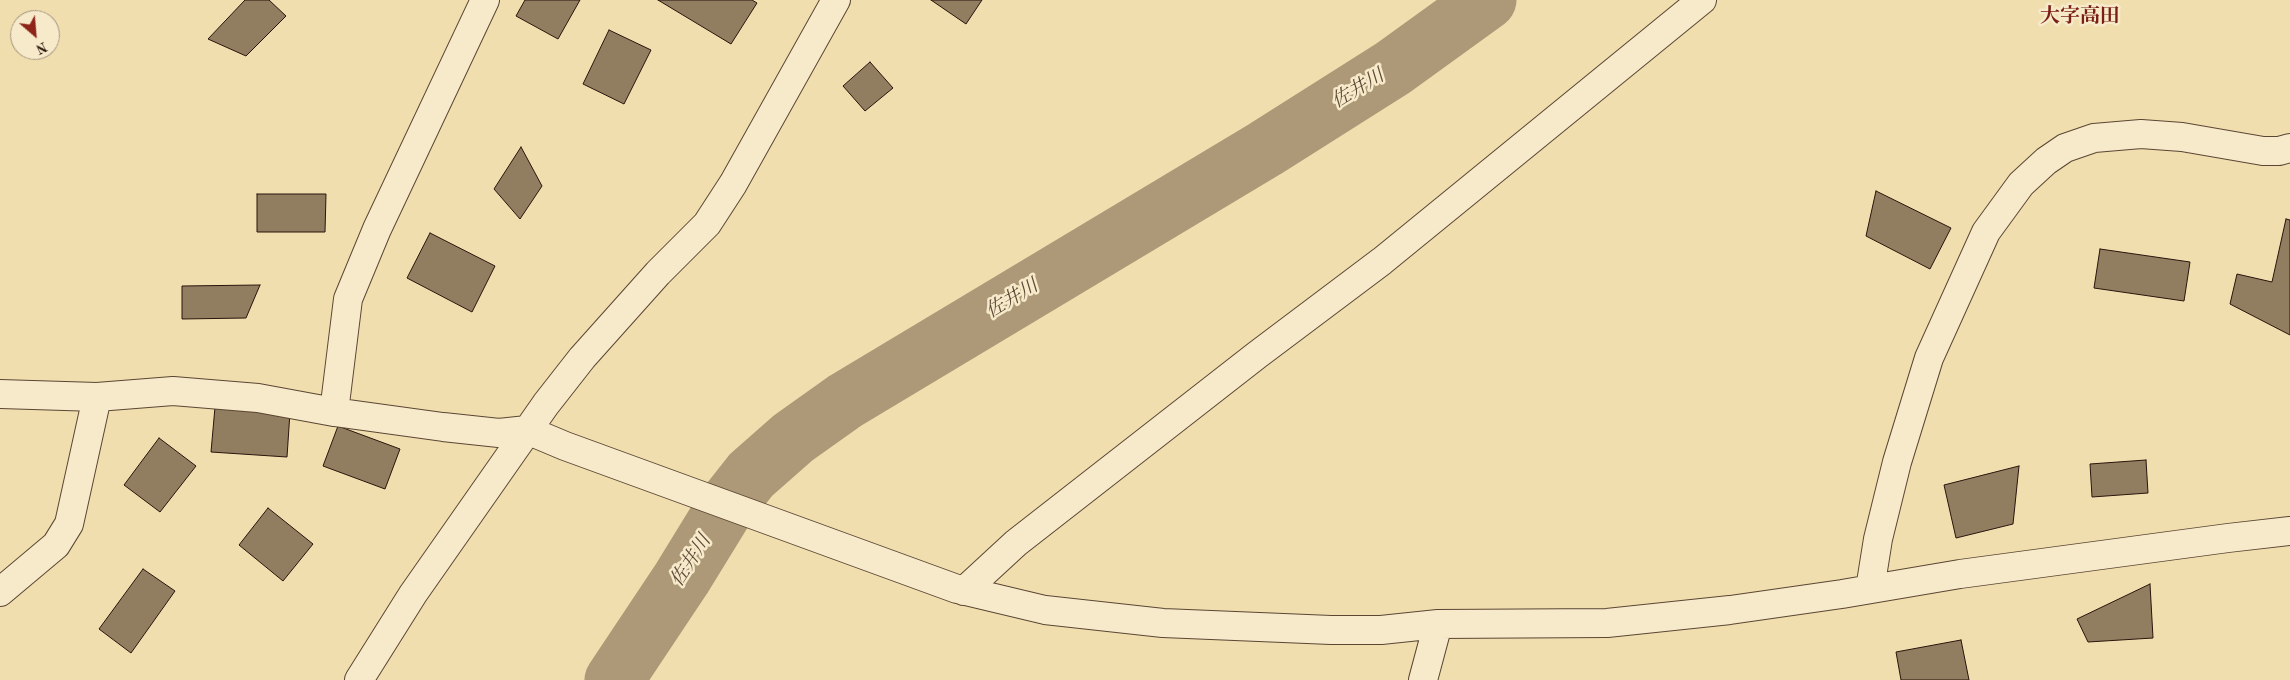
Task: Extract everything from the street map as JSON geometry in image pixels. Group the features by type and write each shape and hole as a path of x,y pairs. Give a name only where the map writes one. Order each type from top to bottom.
{"street":[{"path":"334,412 348,300 377,229 485,0"},
{"path":"359,680 413,594 469,517 527,430 582,358 658,273 707,224 733,184 836,0"},
{"path":"964,591 1016,543 1257,355 1382,261 1702,0"},
{"path":"1870,589 1878,539 1897,462 1929,358 1986,232 2020,184 2046,160 2065,148 2094,138 2142,134 2182,137 2262,151 2279,151 2290,148"},
{"path":"0,394 97,397 173,390 258,398 334,412 499,433 527,430 565,446 964,591 1045,610 1164,623 1331,630 1381,630 1438,624 1608,624 1730,610 1960,574 2228,538 2290,532"},
{"path":"0,592 56,545 69,524 97,397"},
{"path":"1423,680 1438,624"}],"building":[{"path":"245,0 269,0 286,16 246,56 208,39"},
{"path":"525,0 580,0 558,39 516,16"},
{"path":"658,0 752,0 757,3 731,44"},
{"path":"931,0 982,0 966,24"},
{"path":"609,30 651,50 624,104 583,84"},
{"path":"870,62 893,88 865,111 843,86"},
{"path":"521,147 542,186 520,219 494,189"},
{"path":"1876,191 1951,228 1930,269 1866,236"},
{"path":"257,194 326,194 325,232 257,232"},
{"path":"2286,219 2290,220 2290,335 2230,304 2237,274 2272,282"},
{"path":"430,233 495,266 472,312 407,278"},
{"path":"2100,249 2190,262 2184,301 2094,288"},
{"path":"260,285 246,318 182,319 182,286"},
{"path":"215,407 290,412 287,457 211,452"},
{"path":"338,426 400,449 385,489 323,466"},
{"path":"159,438 196,466 160,512 124,485"},
{"path":"2146,460 2148,493 2092,497 2090,464"},
{"path":"2019,466 2013,524 1956,538 1944,485"},
{"path":"268,508 313,544 283,581 239,545"},
{"path":"143,569 175,591 131,653 99,629"},
{"path":"2150,584 2153,638 2088,642 2077,619"},
{"path":"1961,640 1969,680 1901,680 1896,652"}],"waterway":[{"name":"佐井川","path":"614,680 682,578 725,508 751,475 793,438 845,401 1265,149 1393,68 1487,0"}],"district":[{"name":"大字高田","path":"2080,17"}]}
